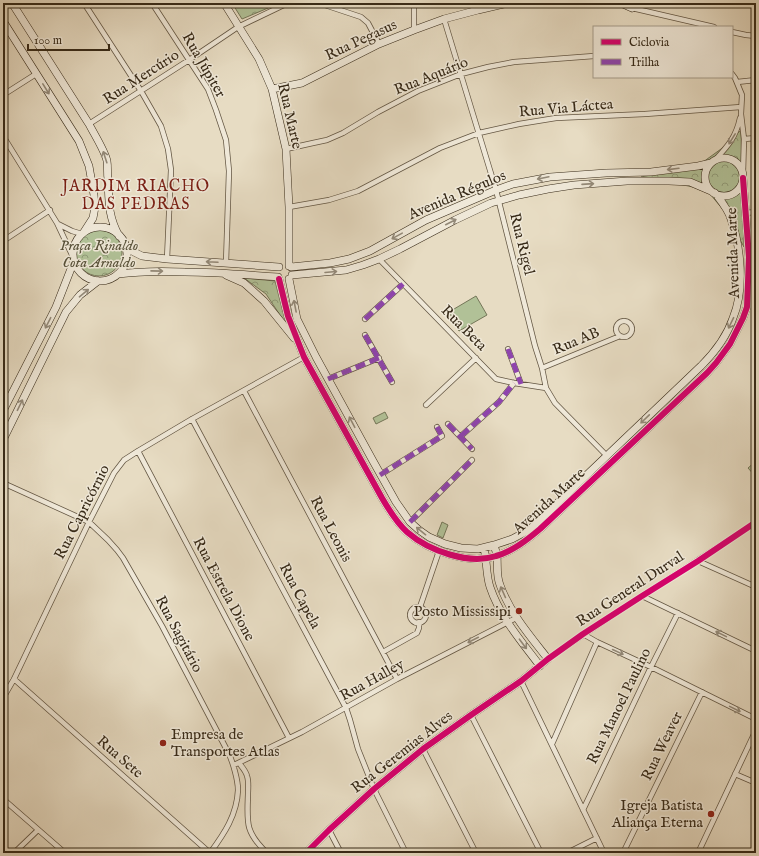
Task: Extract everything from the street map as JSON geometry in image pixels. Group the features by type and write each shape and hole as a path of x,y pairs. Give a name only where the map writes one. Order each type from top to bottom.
{"street":[{"path":"3,136 50,210 77,269 90,280 98,281 112,278 118,274 126,260 126,252 124,244 111,216 107,160 90,124 12,3"},
{"path":"84,3 141,91 161,126 168,149 171,170 167,260"},
{"name":"Rua Júpiter","path":"152,3 208,89 226,140 229,171 226,263"},
{"name":"Rua Marte","path":"224,3 259,59 272,89 286,148 289,207 288,246 285,266"},
{"name":"Rua Mercúrio","path":"90,124 238,27 288,3"},
{"path":"319,3 361,17 368,23 379,44"},
{"path":"414,3 414,30"},
{"name":"Rua Pegasus","path":"272,89 302,83 379,44 444,19 508,3"},
{"path":"621,3 710,26"},
{"name":"Rua Rigel","path":"444,19 499,200 546,388 555,403 610,459"},
{"path":"3,21 79,141 89,166 94,195 93,218 73,248 73,259 56,307 3,411"},
{"path":"733,32 756,36"},
{"name":"Rua Aquário","path":"286,148 326,140 343,133 378,112 411,95 461,74 514,62 593,56"},
{"path":"3,95 36,74"},
{"path":"713,162 724,158 732,160 739,166 743,176 740,187 733,193 724,195 713,192 708,187 705,179 706,170 713,162 732,141 737,130 741,114 742,95 733,75"},
{"path":"737,82 756,80"},
{"name":"Rua Via Láctea","path":"289,207 329,200 358,191 440,148 478,133 518,124 556,118 645,114 741,107"},
{"name":"Avenida Marte","path":"291,277 297,319 380,475 410,522 429,537 442,543 461,548 484,548 512,539 529,530 707,373 723,355 730,344 747,307 749,257 743,176 744,139 741,114"},
{"path":"744,139 756,138"},
{"name":"Avenida Régulos","path":"124,244 132,251 142,256 167,260 285,266 330,263 349,259 370,251 426,220 513,184 550,177 650,172 698,166 713,162"},
{"name":"Avenida Régulos","path":"291,277 346,270 379,259 455,220 499,200 548,189 574,185 627,181 669,181 690,182 713,192"},
{"name":"Avenida Marte","path":"278,278 288,316 304,357 394,518 406,532 439,551 455,556 486,559 515,549 540,529 701,366 717,347 734,317 740,294 740,280 738,244 731,218 724,205 713,192"},
{"path":"3,241 50,210"},
{"path":"745,213 756,212"},
{"path":"57,223 72,231 83,233 91,229 106,228 119,236"},
{"path":"739,258 749,257"},
{"name":"Rua Beta","path":"379,259 496,379 546,388"},
{"path":"118,274 153,271 221,272 278,278 284,281 291,277 292,270 285,266 276,272 278,278"},
{"path":"221,272 244,283 264,301 299,344"},
{"path":"3,440 66,312 80,295 98,281"},
{"path":"365,319 403,284"},
{"path":"365,335 392,382"},
{"name":"Rua AB","path":"542,368 620,336"},
{"path":"508,348 520,384"},
{"name":"Rua Capricórnio","path":"3,698 14,679 89,522 114,473 124,460 192,419 304,357"},
{"path":"320,384 328,379 379,358"},
{"path":"426,405 476,358"},
{"path":"701,366 707,373"},
{"path":"461,436 499,402 514,383"},
{"name":"Rua Leonis","path":"244,390 397,679"},
{"name":"Rua Capela","path":"192,419 346,708 358,749 374,789 406,853"},
{"path":"448,424 472,449"},
{"path":"380,475 442,436 437,427"},
{"name":"Rua Estrela Dione","path":"138,451 289,738"},
{"path":"410,522 472,460"},
{"name":"Rua Sagitário","path":"3,483 89,522 108,540 123,558 162,626 234,766 238,789 235,808 228,826 210,853"},
{"name":"Rua General Durval","path":"521,681 548,659 583,634 698,561 756,522"},
{"path":"420,607 442,543"},
{"path":"494,545 497,556 499,584 516,618 548,659"},
{"path":"484,548 490,586 495,599 508,623 540,666"},
{"path":"698,561 756,587"},
{"path":"642,596 756,651"},
{"path":"419,622 423,620 425,614 420,607"},
{"path":"419,622 412,620 410,613 412,609 420,607"},
{"name":"Rua Manoel Paulino","path":"583,810 678,613"},
{"name":"Rua Halley","path":"234,766 346,708 397,679 516,618"},
{"path":"383,652 417,633 419,622"},
{"path":"583,634 756,719"},
{"path":"552,744 597,642"},
{"name":"Rua Sete","path":"14,679 210,853"},
{"path":"521,681 604,853"},
{"name":"Rua Geremias Alves","path":"306,853 374,789 423,749 521,681"},
{"name":"Rua Weaver","path":"623,853 702,692"},
{"path":"471,715 541,853"},
{"path":"698,853 756,730"},
{"path":"423,749 476,853"},
{"path":"239,763 247,776 247,815 250,829 253,838 267,853"},
{"path":"735,774 756,783"},
{"path":"3,799 65,853"},
{"path":"14,853 38,830"},
{"path":"329,830 341,853"},
{"path":"567,853 597,838"}],"green space":[{"path":"232,3 280,3 242,19"},
{"path":"741,130 744,247 725,212 710,194 693,187 641,176 703,162 721,149"},
{"name":"Praça Rinaldo Cota Arnaldo","path":"99,230 112,234 118,240 122,253 118,266 112,272 99,276 86,272 80,266 76,253 80,240 86,234"},
{"path":"244,278 275,281 286,324 266,294"},
{"path":"476,296 487,315 459,331 449,312"},
{"path":"385,412 388,418 376,424 373,418"},
{"path":"756,461 756,477 748,468"},
{"path":"442,522 448,525 443,538 437,535"}],"marked path":[{"path":"365,319 403,284"},
{"path":"365,335 392,382"},
{"path":"508,349 521,384"},
{"path":"328,379 379,358"},
{"path":"461,436 499,402 514,383"},
{"path":"448,424 472,449"},
{"path":"380,475 442,436 437,427"},
{"path":"410,522 472,460"}],"cycle path":[{"path":"279,279 288,316 304,357 390,512 407,532 426,545 438,550 474,559 496,556 514,548 540,529 707,373 730,344 747,307 749,257 743,178"},
{"path":"306,853 374,789 423,749 521,681 548,659 583,634 698,561 756,522"}],"place":[{"name":"Posto Mississipi","path":"519,611"},
{"name":"Empresa de Transportes Atlas","path":"163,743"},
{"name":"Igreja Batista Aliança Eterna","path":"711,814"}],"district":[{"name":"JARDIM RIACHO DAS PEDRAS","path":"136,196"}]}
